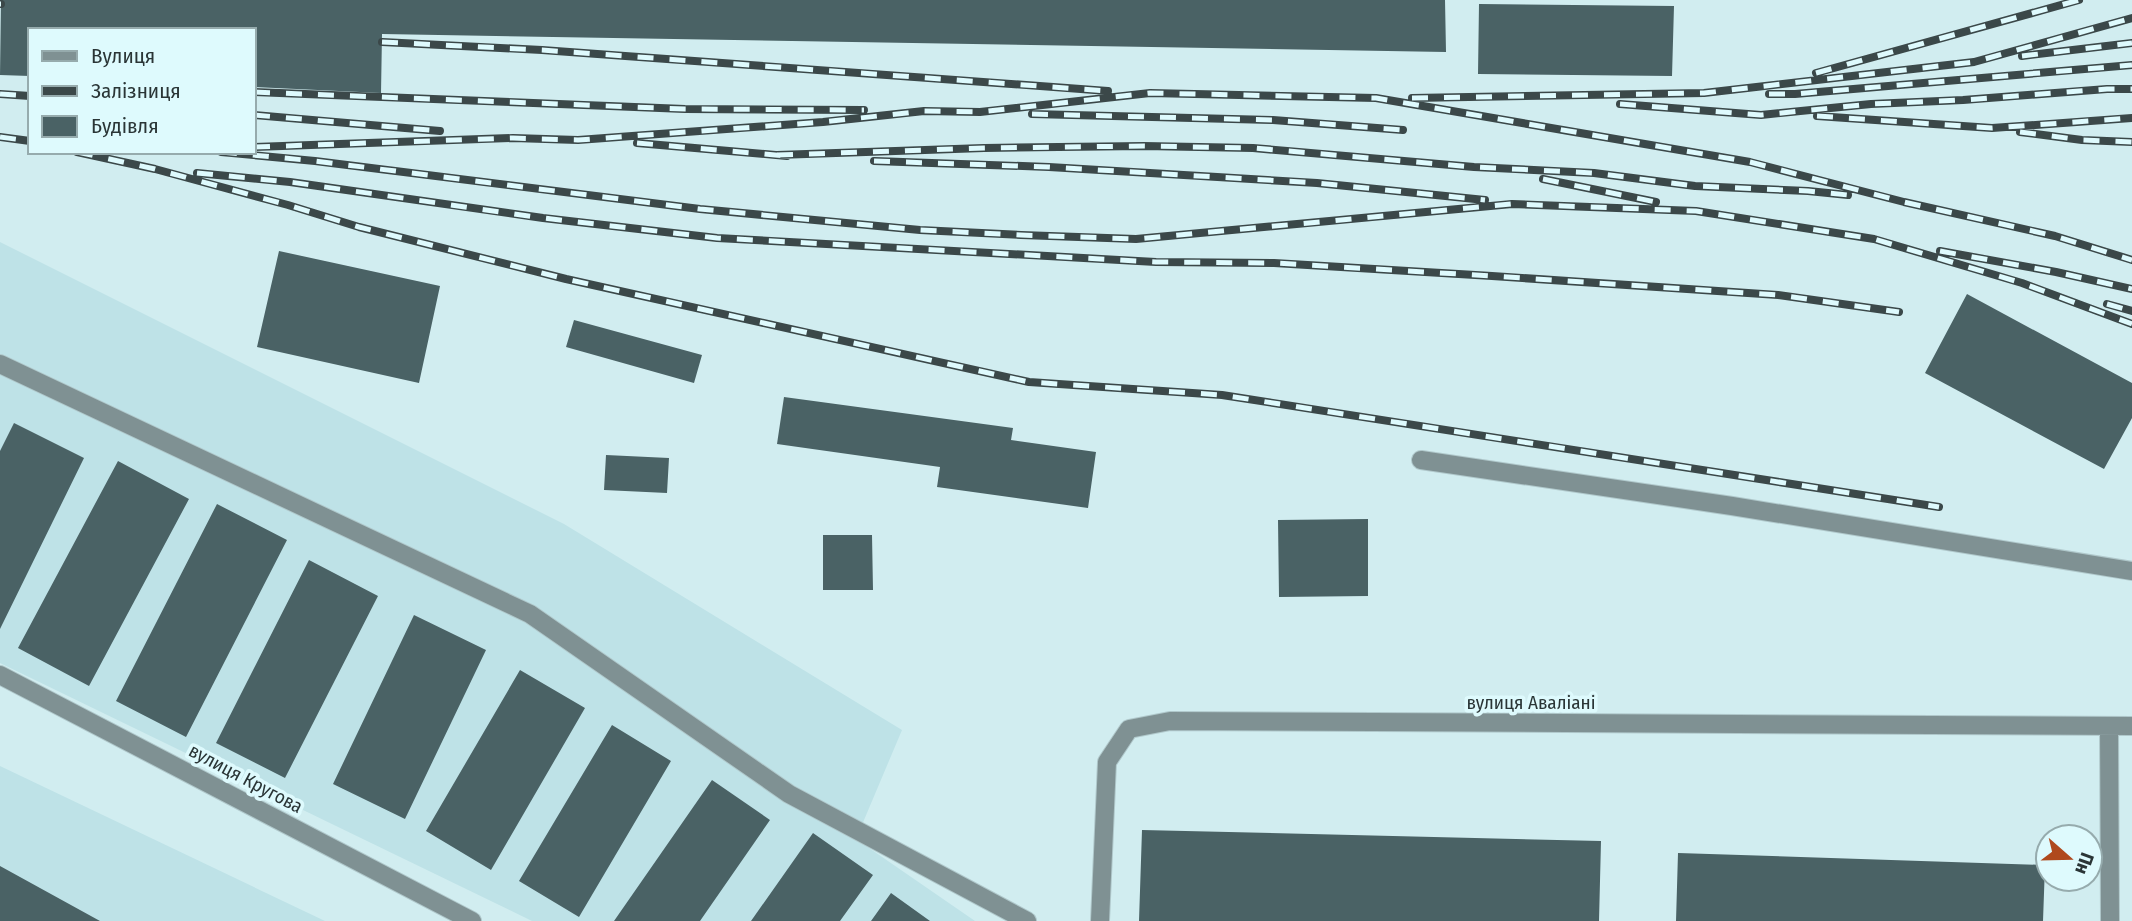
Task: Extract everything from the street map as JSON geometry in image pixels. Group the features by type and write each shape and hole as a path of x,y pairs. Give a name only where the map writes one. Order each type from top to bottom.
{"street":[{"path":"0,364 530,614 789,794 1027,921"},
{"path":"1421,460 1745,508 2132,571"},
{"name":"вулиця Кругова","path":"0,675 472,921"},
{"name":"вулиця Аваліані","path":"1100,921 1107,762 1129,729 1170,720 2132,726"},
{"path":"2109,726 2110,921"}],"shaded area":[{"path":"0,242 564,524 902,730 856,839 975,921 532,921 0,663"},
{"path":"0,766 325,921 0,921"}],"building":[{"path":"1,0 1445,0 1446,52 382,34 381,93 256,87 256,28 28,28 28,76 0,75"},
{"path":"1479,4 1674,6 1672,76 1478,74"},
{"path":"279,251 440,286 419,383 257,347"},
{"path":"1967,294 2132,383 2132,418 2104,469 1925,373"},
{"path":"574,320 702,355 694,383 566,347"},
{"path":"784,397 1013,428 1011,440 1096,452 1088,508 937,487 940,467 777,444"},
{"path":"14,423 84,458 0,629 0,451"},
{"path":"606,455 669,458 667,493 604,490"},
{"path":"118,461 189,499 89,686 18,648"},
{"path":"217,504 287,540 186,737 116,701"},
{"path":"1368,519 1368,596 1279,597 1278,520"},
{"path":"823,535 872,535 873,590 823,590"},
{"path":"309,560 378,596 285,778 216,743"},
{"path":"414,615 486,650 405,819 333,784"},
{"path":"520,670 585,708 491,870 426,831"},
{"path":"612,725 671,761 579,917 519,881"},
{"path":"712,780 770,820 700,921 614,921"},
{"path":"1142,830 1601,841 1599,921 1139,921"},
{"path":"813,833 873,875 840,921 751,921"},
{"path":"1678,853 2034,865 2034,893 2044,893 2043,921 1676,921"},
{"path":"0,866 100,921 0,921"},
{"path":"891,893 930,921 871,921"}],"railway":[{"path":"1816,73 2079,0"},
{"path":"1412,98 1704,93 1974,62 2132,18"},
{"path":"382,42 542,50 1108,91"},
{"path":"2022,56 2132,43"},
{"path":"1769,94 2132,65"},
{"path":"1620,104 1761,115 1871,104 2132,89"},
{"path":"256,92 685,109 864,110"},
{"path":"256,147 513,138 578,140 823,122 924,111 980,112 1150,93 1376,98 1750,162 1904,202 2055,236 2132,260"},
{"path":"0,94 28,96"},
{"path":"1032,114 1273,120 1403,130"},
{"path":"256,115 440,131"},
{"path":"1817,116 1992,128 2132,118"},
{"path":"2020,132 2082,140 2132,142"},
{"path":"0,137 28,141"},
{"path":"637,143 787,156"},
{"path":"777,155 984,148 1253,148 1474,167 1594,173 1695,186 1848,195"},
{"path":"86,154 155,169 359,227 566,279 1029,382 1222,395 1939,507"},
{"path":"242,154 700,209 920,230 1021,235 1136,239 1512,204 1696,211 1874,239 2022,283 2132,324"},
{"path":"874,161 1049,167 1317,183 1485,200"},
{"path":"197,173 290,182 543,218 717,238 1156,262 1274,263 1492,276 1778,295 1899,312"},
{"path":"1543,179 1656,202"},
{"path":"1940,251 2132,289"},
{"path":"2107,304 2132,311"}]}
